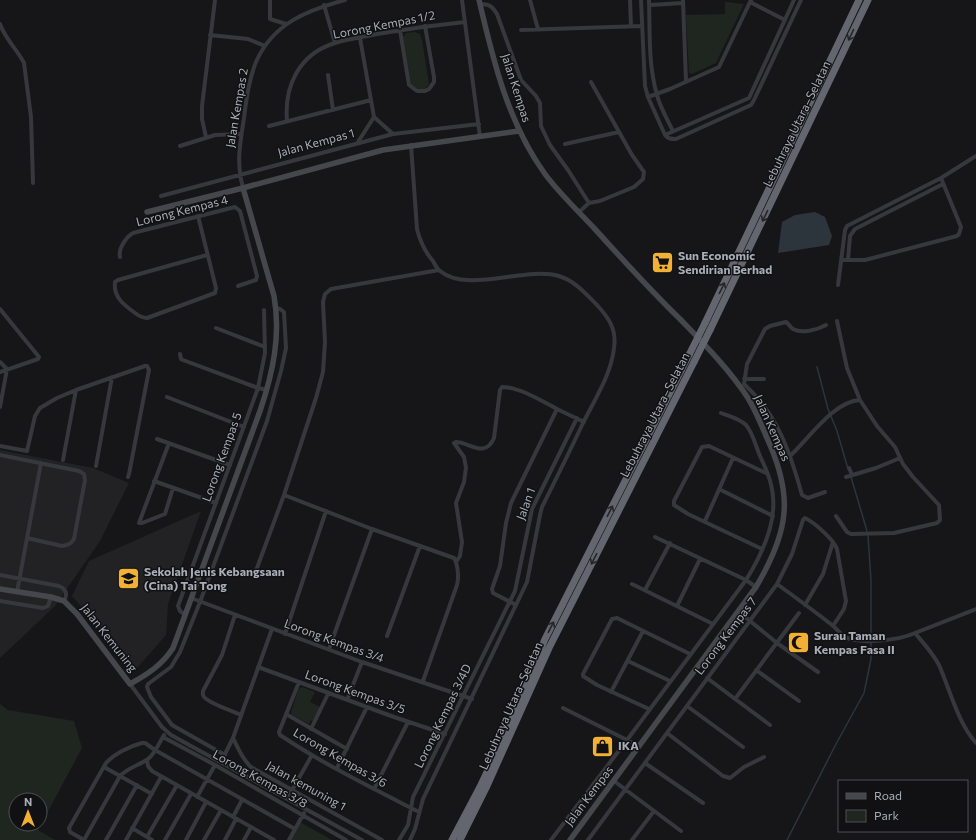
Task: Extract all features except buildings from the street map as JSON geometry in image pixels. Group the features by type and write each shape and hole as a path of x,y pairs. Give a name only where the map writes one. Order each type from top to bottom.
{"highway":[{"name":"Lebuhraya Utara–Selatan","path":"452,840 480,787 509,726 546,639 705,323 817,91 859,0"},
{"name":"Lebuhraya Utara–Selatan","path":"460,840 490,781 549,648 710,330 868,0"}],"street":[{"path":"206,137 202,119 202,106 215,0"},
{"path":"270,0 270,19 286,24"},
{"name":"Jalan Kempas 2","path":"243,188 239,174 241,134 256,61 265,46 286,24 299,16 324,5 345,0"},
{"path":"462,0 464,22 473,72 480,137"},
{"path":"530,0 538,29"},
{"path":"630,0 631,26"},
{"path":"641,0 645,86 648,97 665,135 669,139 676,139 751,105 801,0"},
{"path":"665,135 749,98 794,0"},
{"path":"648,97 719,67 750,1 785,20"},
{"path":"480,2 490,5 497,14 521,80 536,96 540,103 541,126 550,145 589,203"},
{"name":"Jalan Kempas","path":"480,2 505,96 519,131 546,175 661,300 742,385 771,449 781,476 784,500 782,526 777,543 770,562 756,587 570,840"},
{"path":"673,131 664,114 657,94 651,65 649,2 683,2 686,82"},
{"path":"324,5 335,43"},
{"name":"Lorong Kempas 1/2","path":"287,122 287,96 292,82 300,67 308,58 320,49 335,43 400,30 464,22"},
{"path":"0,24 8,40 24,63 31,117 33,183"},
{"path":"400,30 409,85 417,91 425,91 432,86 434,77 425,26"},
{"path":"521,30 642,26"},
{"path":"210,35 248,39 265,46"},
{"path":"360,38 374,117 393,134"},
{"path":"328,74 333,110"},
{"path":"579,212 589,203 600,201 634,188 645,176 591,82"},
{"path":"269,126 371,100"},
{"path":"358,142 374,117"},
{"name":"Jalan Kempas 1","path":"161,196 358,142 393,134 479,124"},
{"path":"146,212 243,188 383,150 519,131"},
{"path":"565,144 619,132"},
{"path":"180,146 206,137 223,134 241,134"},
{"path":"410,840 415,829 423,799 528,582 542,507 595,401 610,367 615,341 613,330 608,318 581,288 569,280 550,274 541,274 468,280 450,277 439,270 430,258 419,237 417,229 411,145"},
{"path":"838,285 845,230 849,225 940,178 976,156"},
{"path":"841,260 865,260 957,236 961,227 940,178"},
{"path":"848,260 850,236 852,231 943,184"},
{"path":"243,188 274,296 276,308 276,343 267,390 176,642 168,656 151,672 130,684 166,731 362,840"},
{"name":"Lorong Kempas 4","path":"120,257 120,252 127,238 131,234 235,207 240,211 257,278 238,286"},
{"path":"198,216 216,292 147,318 140,316 123,305 120,301 116,292 116,282 118,280 207,255"},
{"path":"245,233 255,230"},
{"path":"254,576 284,495 323,372 325,342 323,302 325,294 331,289 439,270"},
{"path":"225,755 172,725 147,689 148,684 166,671 177,658 200,602 267,421 286,348 285,317 282,310 276,308"},
{"path":"0,309 38,356 38,359 0,372"},
{"name":"Lorong Kempas 5","path":"186,615 180,611 178,606 258,388 265,347 264,310"},
{"path":"836,516 847,532 851,534 894,533 939,522 939,505 913,478 895,447 877,426 860,400 847,368 837,321"},
{"path":"825,492 808,498 804,496 791,455 768,410 756,395 742,385 747,364 761,336 768,327 786,322 795,330 805,331 821,328 826,325"},
{"path":"216,328 265,347"},
{"path":"180,354 181,359 183,360 267,390"},
{"path":"0,362 7,369"},
{"path":"0,446 27,451 35,416 38,410 57,398 76,390 142,366 147,366 149,370 128,477"},
{"path":"0,407 7,369"},
{"path":"96,466 112,377"},
{"path":"744,378 764,379"},
{"path":"456,562 460,556 462,542 456,503 464,482 466,468 464,457 454,443 461,442 480,449 488,446 492,442 494,438 500,390 502,387 524,393 584,422"},
{"path":"63,460 76,390"},
{"path":"167,397 244,427"},
{"path":"791,455 813,430 834,412 847,403 860,400"},
{"path":"516,605 493,593 492,589 500,566 506,523 511,503 557,409"},
{"path":"551,840 746,580 768,534 773,516 773,496 768,475 746,425 721,413"},
{"name":"Jalan 1","path":"510,602 517,585 532,509 577,418"},
{"path":"157,439 230,465"},
{"path":"169,443 139,522 140,524 165,514 173,488"},
{"path":"762,549 688,514 674,505 674,501 702,447 705,446 709,446 768,475"},
{"path":"0,455 79,471 84,474 85,480 72,543 62,546 27,538"},
{"path":"705,521 734,458"},
{"path":"846,477 876,468 900,458"},
{"path":"17,592 41,463"},
{"path":"849,468 852,475"},
{"path":"154,481 216,504"},
{"path":"719,490 773,516"},
{"path":"284,495 372,529 451,556 456,562 458,580 457,585 422,681"},
{"path":"286,634 326,511"},
{"name":"Lorong Kempas 7","path":"588,840 777,584 792,554 803,519 807,519 833,542"},
{"path":"329,650 372,529"},
{"path":"655,537 746,580 756,587"},
{"path":"805,605 823,574 833,542"},
{"path":"833,542 838,553 846,605 833,626"},
{"path":"645,590 670,544"},
{"path":"387,636 420,546"},
{"path":"677,606 700,558"},
{"path":"0,575 63,588 66,595 64,602"},
{"path":"632,584 713,624"},
{"path":"777,584 850,639 876,640 900,638 976,609"},
{"name":"Jalan Kemuning","path":"0,589 51,597 64,602 77,614 130,684"},
{"path":"0,601 44,608 48,606 51,597"},
{"name":"Lorong Kempas 3/4","path":"191,598 362,662 472,699"},
{"name":"Lorong Kempas 3/4D","path":"399,840 408,825 414,797 510,602"},
{"path":"738,612 777,643 818,672"},
{"path":"735,699 800,613"},
{"path":"235,615 222,655 203,691 203,695 205,698 214,703 242,715"},
{"path":"649,709 612,692 583,676 612,619 617,618 690,654"},
{"path":"221,762 242,715 272,629"},
{"path":"612,692 643,631"},
{"path":"915,633 924,642 938,664 962,721 976,743"},
{"path":"628,661 670,681"},
{"path":"347,700 362,662"},
{"name":"Lorong Kempas 3/5","path":"258,667 367,708 445,734"},
{"path":"756,670 799,701"},
{"path":"707,678 770,725"},
{"name":"Lorong Kempas 3/6","path":"299,682 279,732 280,735 312,755 419,812"},
{"path":"311,729 328,694"},
{"path":"687,706 743,747"},
{"path":"337,768 367,708"},
{"path":"563,708 639,746"},
{"path":"286,714 347,749"},
{"path":"374,789 408,722"},
{"path":"166,731 155,750 145,761 127,769 120,776 84,840 70,832 69,828 110,758 138,744 145,744 155,750 206,780 295,829"},
{"path":"667,733 723,776 728,778 744,767 764,757"},
{"name":"Lorong Kempas 3/8","path":"163,736 346,840"},
{"name":"Jalan kemuning 1","path":"233,738 246,762 382,840"},
{"path":"287,799 312,755"},
{"path":"145,761 149,768 161,777 252,827 266,838 274,840"},
{"path":"645,763 702,804"},
{"path":"197,797 215,765"},
{"path":"104,767 152,794"},
{"path":"126,840 161,777"},
{"path":"614,781 681,831"},
{"path":"106,840 137,785"},
{"path":"147,837 177,785"},
{"path":"165,840 191,794"},
{"path":"225,840 242,800"},
{"path":"186,840 206,802"},
{"path":"288,840 306,809"},
{"path":"204,840 221,810"},
{"path":"634,839 654,811"},
{"path":"244,840 252,827"},
{"path":"132,828 152,840"}],"shaded area":[{"path":"815,212 825,217 832,236 829,245 778,253 782,222 795,215"},
{"path":"0,450 93,468 129,483 100,541 55,606 0,658"},
{"name":"Sekolah Jenis Kebangsaan (Cina) Tai Tong","path":"201,511 168,604 166,635 137,668 72,596 89,561"}],"green space":[{"path":"725,2 744,4 716,63 692,74 689,73 686,15 725,14"},
{"path":"415,32 420,34 422,40 429,84 424,90 416,90 411,85 403,37 406,33"},
{"path":"302,687 315,692 310,702 320,707 313,721 311,720 309,724 292,715 291,712 298,690"},
{"path":"0,704 8,710 74,721 82,748 48,811 48,792 8,792 8,832 41,832 55,840 0,840"},
{"path":"300,822 332,840 290,840"}],"waterway":[{"path":"817,367 828,409 837,431 848,469"},
{"path":"851,477 867,531"},
{"path":"787,840 864,693 871,659 871,580 868,536"}],"place":[{"name":"Sun Economic Sendirian Berhad","path":"663,263"},
{"name":"Sekolah Jenis Kebangsaan (Cina) Tai Tong","path":"129,579"},
{"name":"Surau Taman Kempas Fasa II","path":"799,643"},
{"name":"IKA","path":"602,746"}]}
